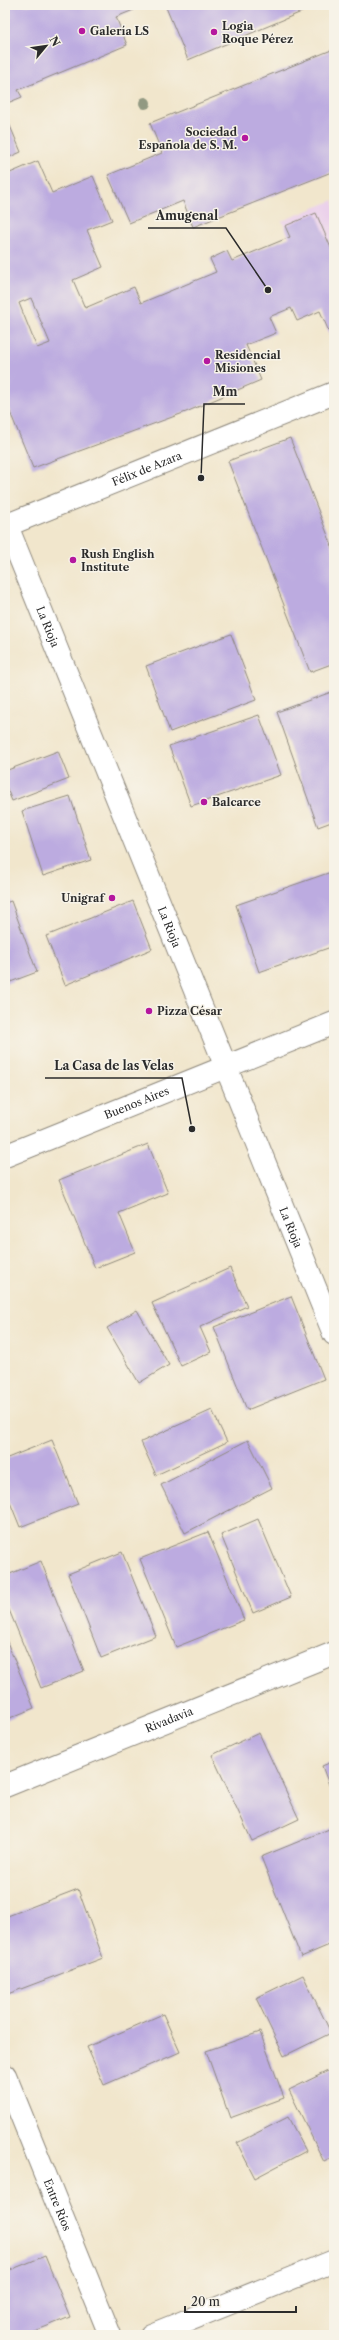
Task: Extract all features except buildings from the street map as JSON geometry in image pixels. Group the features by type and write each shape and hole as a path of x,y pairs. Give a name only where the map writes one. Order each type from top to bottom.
{"street":[{"name":"Félix de Azara","path":"6,524 334,393"},
{"name":"La Rioja","path":"6,524 334,1334"},
{"name":"Buenos Aires","path":"5,1156 334,1023"},
{"name":"Rivadavia","path":"5,1786 334,1653"},
{"name":"Entre Ríos","path":"5,2075 110,2335"},
{"path":"151,2335 334,2261"}],"shaded area":[{"path":"334,200 334,345 282,221"}],"place":[{"name":"Galería LS","path":"82,31"},
{"name":"Logia Roque Pérez","path":"214,32"},
{"name":"Sociedad Española de S. M.","path":"245,138"},
{"name":"Amugenal","path":"268,290"},
{"name":"Residencial Misiones","path":"207,361"},
{"name":"Mm","path":"201,478"},
{"name":"Rush English Institute","path":"73,560"},
{"name":"Balcarce","path":"204,802"},
{"name":"Unigraf","path":"112,898"},
{"name":"Pizza César","path":"149,1011"},
{"name":"La Casa de las Velas","path":"192,1129"}]}
